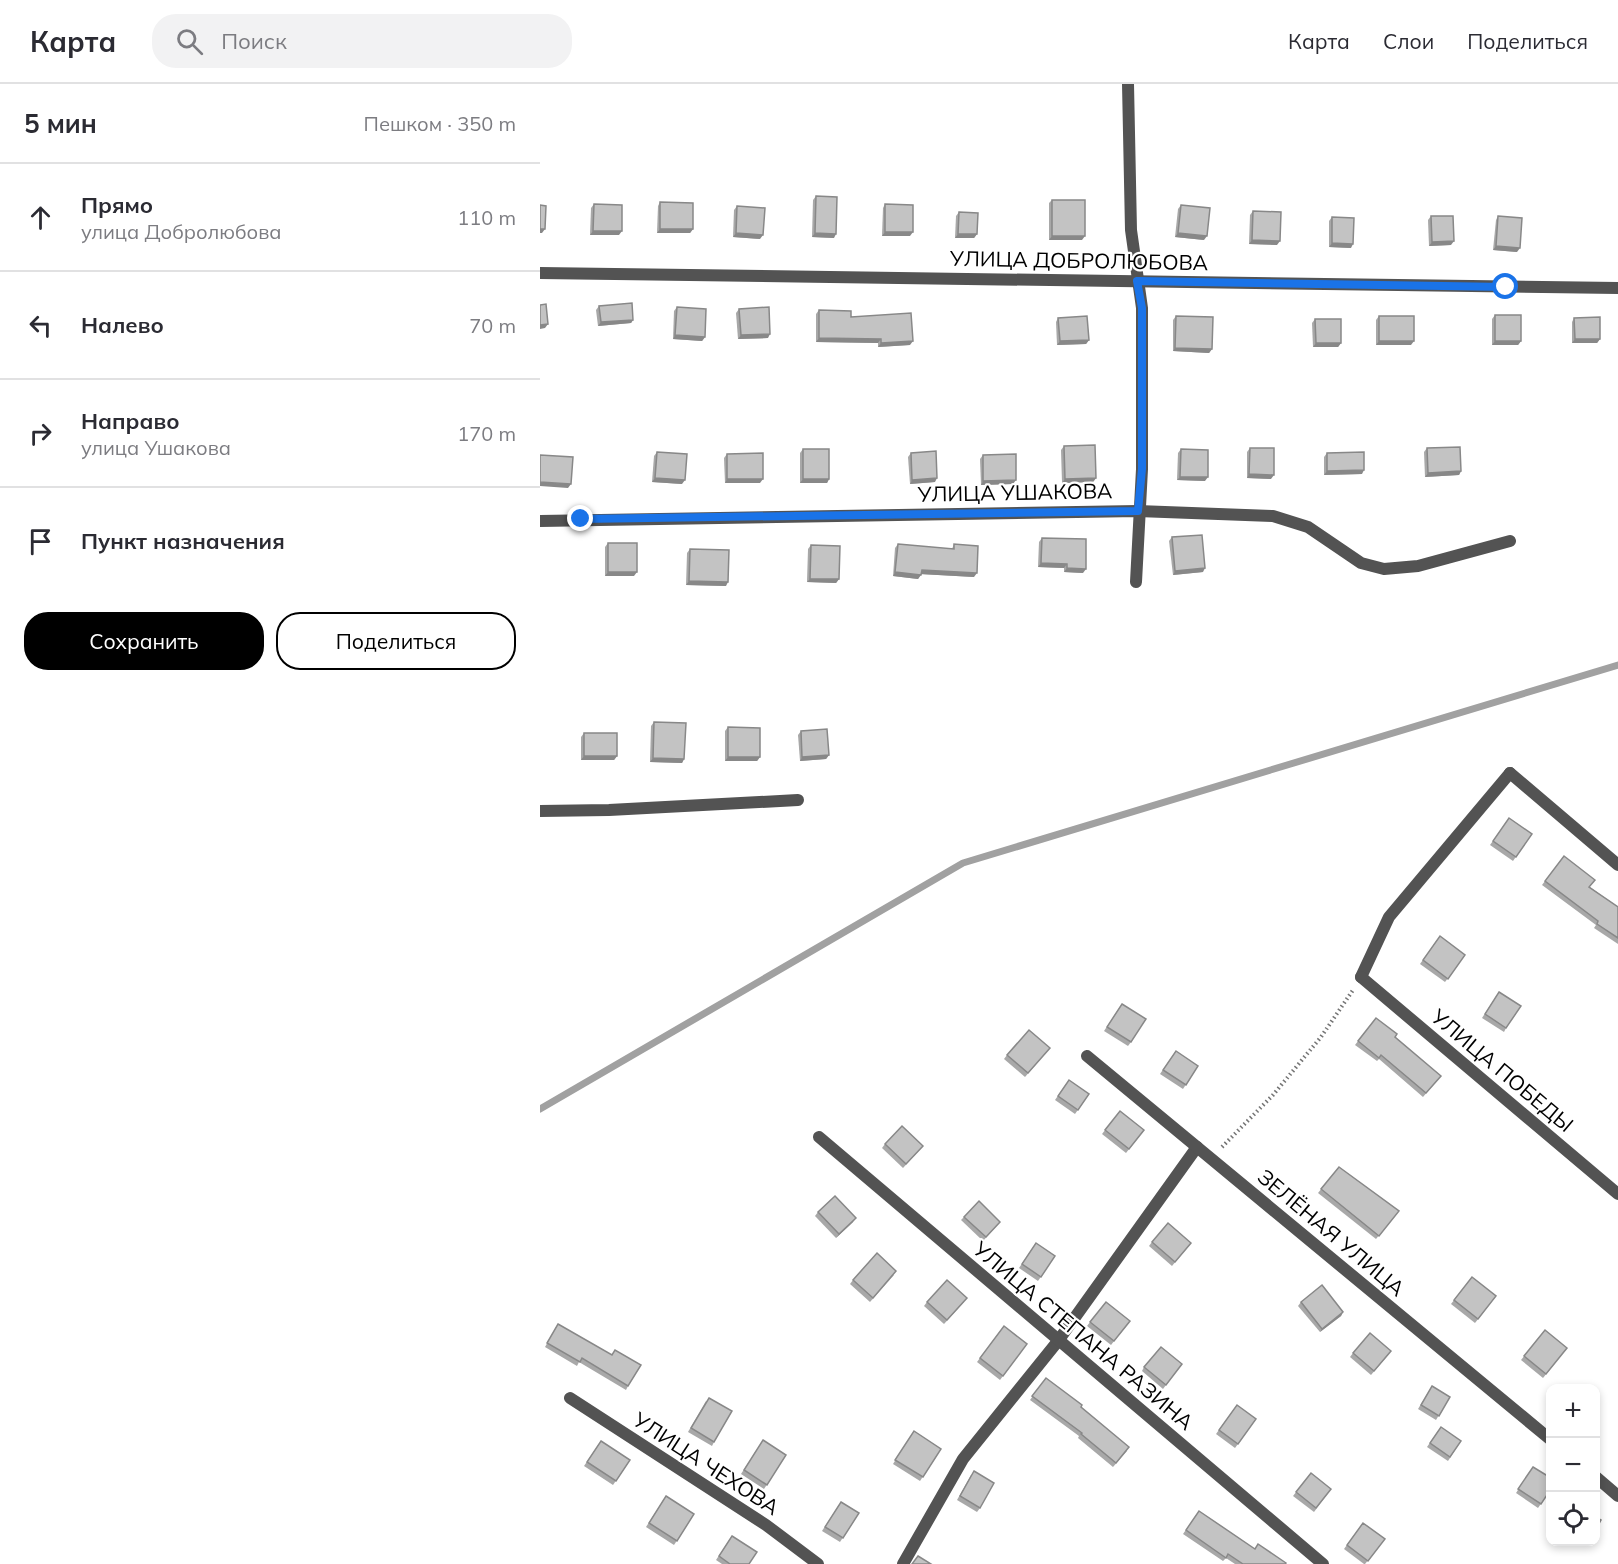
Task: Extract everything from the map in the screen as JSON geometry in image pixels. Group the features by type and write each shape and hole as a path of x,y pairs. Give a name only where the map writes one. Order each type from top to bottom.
{"street":[{"path":"1128,84 1131,230 1142,308 1142,469 1136,582"},
{"name":"УЛИЦА ДОБРОЛЮБОВА","path":"540,273 1618,288"},
{"name":"УЛИЦА УШАКОВА","path":"540,520 1138,511 1273,516 1308,527 1361,563 1384,569 1418,566 1509,541"},
{"path":"1361,976 1389,917 1510,773 1618,865"},
{"path":"540,811 609,810 798,800"},
{"name":"УЛИЦА ПОБЕДЫ","path":"1361,976 1618,1194"},
{"name":"ЗЕЛЁНАЯ УЛИЦА","path":"1087,1056 1549,1438"},
{"name":"УЛИЦА СТЕПАНА РАЗИНА","path":"819,1137 1323,1564"},
{"path":"903,1564 963,1459 1058,1341 1197,1147"},
{"name":"УЛИЦА ЧЕХОВА","path":"570,1398 766,1525 818,1564"},
{"path":"1600,1481 1618,1496"}],"path":[{"path":"1210,1158 1273,1095 1321,1036 1361,976"}],"building":[{"path":"816,196 837,197 836,234 815,233"},
{"path":"1052,200 1085,200 1085,236 1052,236"},
{"path":"660,202 693,203 693,229 660,229"},
{"path":"594,204 622,205 622,231 593,231"},
{"path":"885,204 913,205 913,232 885,232"},
{"path":"540,205 546,206 545,229 540,229"},
{"path":"1181,205 1210,208 1207,236 1178,233"},
{"path":"737,206 765,208 763,235 736,233"},
{"path":"1253,211 1281,212 1280,241 1252,240"},
{"path":"959,212 978,213 977,234 958,234"},
{"path":"1431,216 1453,216 1454,241 1432,242"},
{"path":"1498,216 1522,218 1520,248 1496,246"},
{"path":"1332,217 1354,218 1353,244 1332,243"},
{"path":"632,303 633,320 601,322 599,306"},
{"path":"546,304 548,324 540,325 540,305"},
{"path":"677,307 706,309 705,337 675,335"},
{"path":"769,307 770,334 741,335 739,309"},
{"path":"819,310 851,311 851,317 911,313 913,341 881,343 881,339 819,338"},
{"path":"1495,315 1521,315 1521,341 1495,341"},
{"path":"1087,316 1089,340 1060,341 1058,318"},
{"path":"1176,316 1213,317 1212,349 1175,348"},
{"path":"1379,316 1414,316 1414,341 1379,341"},
{"path":"1600,317 1600,339 1575,339 1574,318"},
{"path":"1315,319 1341,319 1341,343 1316,343"},
{"path":"1095,445 1096,478 1065,479 1064,446"},
{"path":"1460,447 1461,471 1428,473 1427,448"},
{"path":"1250,448 1274,448 1274,475 1249,474"},
{"path":"803,449 829,449 829,479 803,479"},
{"path":"1181,449 1208,450 1208,477 1180,477"},
{"path":"936,451 937,478 912,480 911,453"},
{"path":"657,452 687,454 685,480 655,478"},
{"path":"1364,452 1364,470 1327,471 1327,453"},
{"path":"763,453 763,479 727,479 727,454"},
{"path":"1016,454 1016,480 983,481 983,455"},
{"path":"540,455 573,457 571,484 540,482"},
{"path":"1202,535 1205,568 1175,571 1172,537"},
{"path":"1042,538 1086,539 1086,569 1067,568 1067,564 1041,563"},
{"path":"608,543 637,543 637,572 608,572"},
{"path":"898,544 954,549 954,544 978,546 977,573 922,570 921,575 895,572"},
{"path":"811,545 840,546 839,579 810,579"},
{"path":"690,549 729,550 728,582 689,581"},
{"path":"654,722 686,723 684,759 653,758"},
{"path":"728,727 760,728 760,757 728,757"},
{"path":"827,729 829,755 802,757 801,731"},
{"path":"584,733 617,733 617,756 584,756"},
{"path":"1509,818 1532,834 1516,857 1493,841"},
{"path":"1564,856 1595,880 1589,887 1618,907 1618,938 1597,924 1598,921 1545,881"},
{"path":"1440,936 1465,955 1448,979 1423,960"},
{"path":"1499,992 1521,1006 1506,1028 1485,1014"},
{"path":"1122,1004 1146,1019 1131,1042 1107,1027"},
{"path":"1376,1018 1397,1034 1395,1037 1441,1076 1426,1093 1381,1055 1379,1058 1358,1041"},
{"path":"1029,1030 1050,1048 1028,1073 1007,1055"},
{"path":"1176,1051 1198,1066 1186,1085 1163,1070"},
{"path":"1069,1080 1089,1094 1078,1110 1058,1096"},
{"path":"1120,1111 1144,1130 1129,1149 1105,1130"},
{"path":"902,1126 923,1146 906,1164 885,1144"},
{"path":"1339,1167 1399,1211 1379,1236 1321,1189"},
{"path":"835,1196 856,1218 839,1234 818,1212"},
{"path":"979,1201 1000,1222 986,1237 964,1217"},
{"path":"1168,1223 1191,1243 1175,1262 1152,1242"},
{"path":"1036,1243 1055,1256 1041,1277 1022,1264"},
{"path":"877,1253 896,1271 873,1298 853,1280"},
{"path":"1472,1277 1496,1296 1478,1319 1454,1300"},
{"path":"947,1280 967,1298 947,1320 927,1302"},
{"path":"1322,1285 1343,1312 1322,1329 1301,1302"},
{"path":"1106,1302 1130,1321 1114,1341 1090,1322"},
{"path":"558,1324 612,1355 615,1350 641,1365 628,1386 582,1358 580,1362 547,1343"},
{"path":"1004,1326 1027,1344 1003,1376 980,1358"},
{"path":"1545,1330 1567,1348 1546,1374 1524,1356"},
{"path":"1370,1333 1391,1351 1374,1371 1353,1353"},
{"path":"1161,1347 1182,1364 1166,1385 1144,1367"},
{"path":"1046,1378 1082,1405 1081,1407 1129,1447 1116,1463 1082,1433 1032,1396"},
{"path":"1432,1386 1450,1397 1439,1416 1421,1405"},
{"path":"709,1398 732,1411 714,1442 691,1428"},
{"path":"1237,1405 1256,1419 1238,1444 1219,1430"},
{"path":"1441,1427 1461,1441 1450,1457 1430,1443"},
{"path":"914,1431 941,1449 923,1477 895,1460"},
{"path":"763,1440 786,1455 767,1485 744,1470"},
{"path":"601,1441 630,1460 616,1481 587,1462"},
{"path":"1533,1467 1546,1475 1546,1496 1541,1504 1518,1489"},
{"path":"974,1471 994,1483 980,1508 960,1496"},
{"path":"1311,1473 1331,1489 1316,1508 1296,1492"},
{"path":"666,1496 694,1514 677,1541 649,1523"},
{"path":"841,1502 859,1513 843,1538 825,1527"},
{"path":"1199,1511 1255,1549 1258,1544 1286,1563 1243,1564 1228,1554 1226,1558 1186,1530"},
{"path":"1363,1523 1385,1539 1368,1561 1347,1545"},
{"path":"732,1536 757,1552 749,1564 730,1564 719,1556"},
{"path":"918,1556 931,1564 912,1564"}],"waterway":[{"path":"540,1109 963,863 1618,665"}],"route":[{"path":"581,519 1138,511 1142,469 1142,308 1137,281 1506,287"}]}
